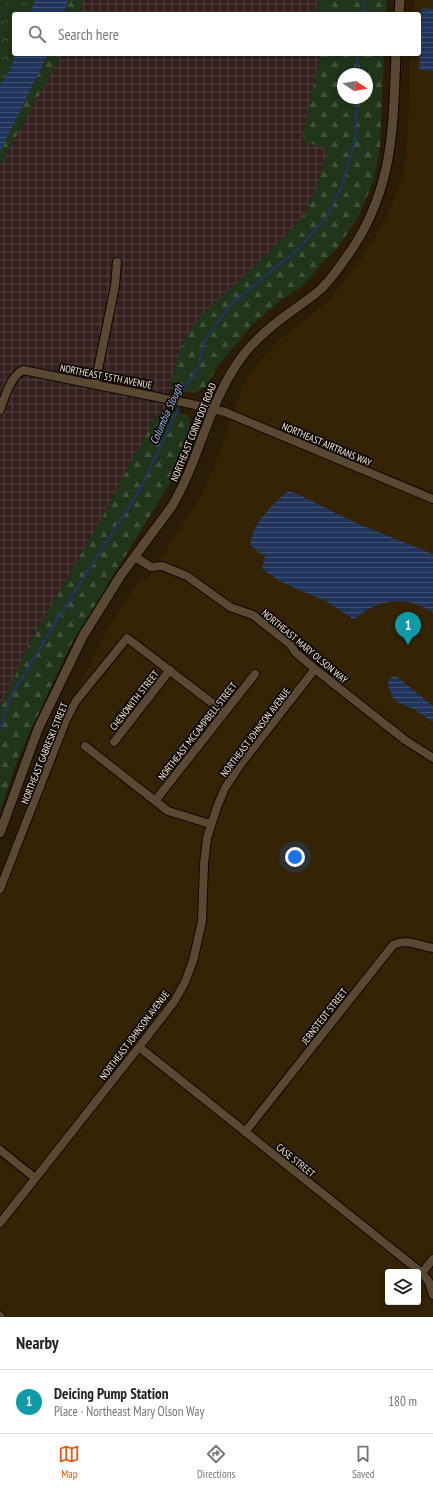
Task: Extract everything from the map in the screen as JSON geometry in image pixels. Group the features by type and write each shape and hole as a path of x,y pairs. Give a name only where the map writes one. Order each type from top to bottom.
{"street":[{"path":"399,12 400,0"},
{"name":"NORTHEAST CORNFOOT ROAD","path":"0,832 38,729 75,651 94,616 180,493 213,408 226,382 246,352 266,332 314,295 328,282 352,250 370,220 381,193 390,155 393,127 396,56"},
{"path":"94,384 115,286 117,262"},
{"name":"NORTHEAST 55TH AVENUE","path":"0,410 10,386 18,373 23,370 213,408"},
{"name":"NORTHEAST AIRTRANS WAY","path":"213,408 236,416 433,499"},
{"name":"NORTHEAST MARY OLSON WAY","path":"135,556 151,567 162,566 187,576 230,607 253,615 291,645 295,652 315,669 405,740 433,758"},
{"name":"NORTHEAST GABRESKI STREET","path":"0,889 66,720 76,701 127,638 170,670"},
{"name":"NORTHEAST JOHNSON AVENUE","path":"0,1223 174,1002 185,982 193,961 202,922 204,864 207,838 210,824 217,806 230,778 315,669"},
{"path":"170,670 224,712"},
{"name":"CHENOWITH STREET","path":"114,742 170,670"},
{"name":"NORTHEAST MCCAMPBELL STREET","path":"155,801 255,674"},
{"path":"85,746 168,811 210,824"},
{"name":"JERNSTEDT STREET","path":"245,1132 393,946 399,942 405,941 433,948"},
{"name":"CASE STREET","path":"139,1047 422,1273 429,1282 433,1295"},
{"path":"0,1150 35,1178"},
{"path":"422,1273 433,1259"}],"shaded area":[{"path":"83,0 318,0 316,12 80,12"},
{"path":"414,0 433,0 433,1317 0,1317 0,877 61,722 108,628 140,579 147,580 201,496 212,472 241,390 249,374 283,336 309,317 331,298 363,257 387,216 402,177 406,156 410,92 410,56 421,56 421,12 413,12"},
{"path":"61,56 321,56 302,141 327,149 319,183 305,213 261,260 218,301 172,377 166,410 156,416 99,523 31,640 0,708 0,165"}],"green space":[{"path":"0,0 35,0 31,12 12,12 12,56 14,56 10,69 0,84"},
{"path":"0,0 8,0 0,25"},
{"path":"68,0 83,0 80,12 65,12"},
{"path":"318,0 387,0 386,12 316,12"},
{"path":"47,56 61,56 0,165 0,152"},
{"path":"320,56 384,56 380,147 374,180 359,215 339,246 301,287 277,303 252,325 217,367 206,387 195,393 170,389 181,348 188,333 208,309 263,259 300,220 314,195 323,168 327,149 302,141"},
{"path":"166,410 187,415 190,420 190,431 178,470 70,646 18,758 0,811 0,708 31,640 99,523 156,416"}],"water":[{"path":"35,0 68,0 65,12 31,12"},
{"path":"422,8 433,9 433,71 419,70 420,56 421,56"},
{"path":"14,56 47,56 0,152 0,84 10,69"},
{"path":"288,491 356,523 433,554 433,613 420,605 398,601 383,603 375,606 353,619 326,601 280,581 262,569 265,557 250,545 252,537 264,515"},
{"path":"396,676 433,706 433,722 414,709 399,703 393,698 388,682 392,677"}],"waterway":[{"name":"Columbia Slough","path":"363,12 365,0"},
{"name":"Columbia Slough","path":"357,68 358,56"},
{"name":"Columbia Slough","path":"0,729 9,700 71,597 138,493 177,412 182,393 198,367 206,338 231,304 299,248 326,218 344,181 355,138 357,104"}],"place":[{"name":"Deicing Pump Station","path":"408,645"}]}
